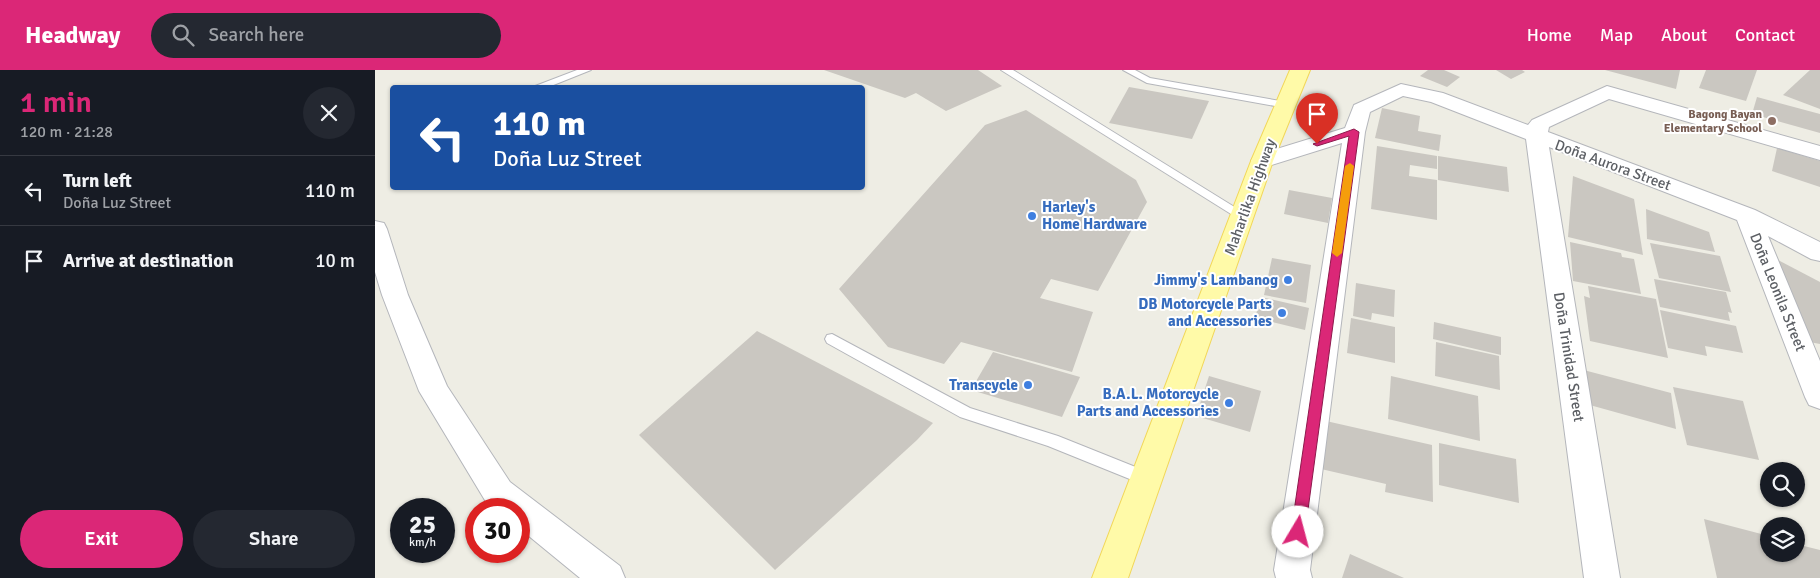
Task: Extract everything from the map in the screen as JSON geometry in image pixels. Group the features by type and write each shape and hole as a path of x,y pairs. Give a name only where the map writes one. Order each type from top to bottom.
{"main road":[{"name":"Maharlika Highway","path":"1109,578 1147,479 1262,161 1300,70"}],"street":[{"name":"Doña Aurora Street","path":"1354,132 1361,109 1401,90 1436,98 1747,215 1820,253"},
{"path":"1535,136 1539,124 1607,92 1820,153"},
{"path":"1262,161 1354,132 1292,570 1294,578"},
{"name":"Doña Trinidad Street","path":"1535,136 1602,578"},
{"name":"Doña Leonila Street","path":"1747,215 1820,396"},
{"path":"375,229 395,295 434,391 498,492 607,578"}],"lane":[{"path":"544,85 586,70"},
{"path":"1005,70 1243,216"},
{"path":"1128,70 1147,80 1286,105"},
{"path":"832,339 965,413 1052,441 1147,479"}],"building":[{"path":"824,70 978,70 1002,86 946,111 916,93 905,98"},
{"path":"1428,70 1444,70 1460,77 1447,87 1420,76"},
{"path":"1496,70 1522,70 1525,72 1511,79"},
{"path":"1605,70 1680,70 1676,89"},
{"path":"1706,70 1757,70 1746,101 1699,88"},
{"path":"1810,70 1820,70 1820,109 1783,95"},
{"path":"1129,87 1209,101 1192,139 1109,123"},
{"path":"1757,97 1820,114 1820,133 1752,114"},
{"path":"1382,108 1420,116 1418,131 1441,135 1439,151 1375,138"},
{"name":"Harley's Home Hardware","path":"1026,110 1136,180 1147,202 1098,291 1051,279 1040,298 1093,312 1072,372 961,342 944,364 888,347 839,289 985,125"},
{"path":"1377,146 1437,156 1437,169 1410,165 1409,176 1437,180 1437,220 1371,209"},
{"path":"1777,148 1820,161 1820,187 1772,171"},
{"path":"1438,156 1507,167 1509,192 1438,180"},
{"path":"1573,176 1634,199 1643,255 1568,237"},
{"path":"1289,190 1332,198 1328,223 1284,214"},
{"path":"1646,209 1709,232 1715,252 1647,239"},
{"path":"1570,242 1621,253 1622,257 1634,259 1641,294 1573,281"},
{"path":"1650,243 1720,256 1731,292 1659,278"},
{"name":"Jimmy's Lambanog","path":"1272,258 1311,265 1306,303 1264,295"},
{"path":"1778,260 1820,282 1820,344 1804,341"},
{"path":"1654,279 1726,292 1732,313 1728,312 1730,321 1660,307"},
{"path":"1356,283 1395,290 1394,317 1372,313 1371,320 1353,316"},
{"path":"1588,286 1656,299 1668,358 1590,341 1584,296 1590,298"},
{"name":"DB Motorcycle Parts and Accessories","path":"1261,297 1309,308 1305,330 1255,318"},
{"path":"1660,310 1736,326 1743,353 1705,346 1707,356 1668,348"},
{"path":"1351,318 1395,327 1395,363 1347,353"},
{"path":"1434,322 1501,337 1501,355 1433,339"},
{"path":"757,331 933,423 917,440 775,570 639,435"},
{"path":"1436,342 1499,356 1500,390 1435,376"},
{"path":"993,352 1080,377 1062,417 971,390"},
{"path":"1576,368 1671,393 1676,429 1579,402"},
{"name":"B.A.L. Motorcycle Parts and Accessories","path":"1209,376 1261,391 1250,432 1196,416"},
{"path":"1391,376 1478,396 1480,441 1388,419"},
{"path":"1673,387 1743,401 1759,460 1687,445"},
{"path":"1326,421 1432,445 1433,502 1385,492 1386,484 1321,469"},
{"path":"1439,443 1516,459 1519,503 1439,485"},
{"path":"1704,519 1760,534 1760,562 1805,562 1805,546 1820,550 1820,578 1717,578"},
{"path":"1350,554 1404,578 1342,578"}],"slow traffic":[{"path":"1337,253 1350,166"}],"place":[{"name":"Bagong Bayan Elementary School","path":"1772,121"},
{"name":"Harley's Home Hardware","path":"1032,216"},
{"name":"Jimmy's Lambanog","path":"1288,280"},
{"name":"DB Motorcycle Parts and Accessories","path":"1282,313"},
{"name":"Transcycle","path":"1028,385"},
{"name":"B.A.L. Motorcycle Parts and Accessories","path":"1229,403"}],"route":[{"path":"1298,532 1354,132 1317,144"}]}
